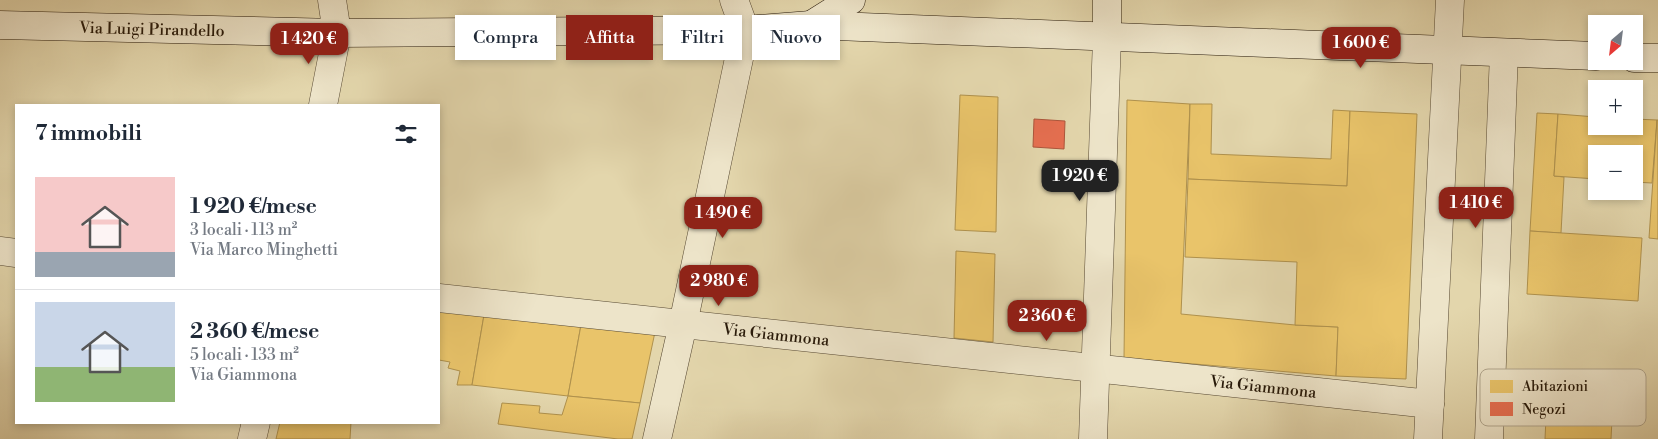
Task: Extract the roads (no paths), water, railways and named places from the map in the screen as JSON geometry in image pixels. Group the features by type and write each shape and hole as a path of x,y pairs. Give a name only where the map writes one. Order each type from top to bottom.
{"street":[{"path":"322,104 337,33 332,0"},
{"path":"657,439 684,324 745,30 734,0"},
{"path":"827,15 851,0"},
{"path":"1093,439 1118,38 1108,0"},
{"path":"1428,439 1450,0"},
{"name":"Via Luigi Pirandello","path":"0,25 337,33 752,29"},
{"name":"Via Luigi Pirandello","path":"840,26 1588,56"},
{"path":"1492,369 1504,53"},
{"path":"1643,58 1658,58"},
{"path":"0,251 15,253"},
{"name":"Via Giammona","path":"440,298 1430,404"},
{"path":"252,439 256,424"},
{"path":"1489,439 1490,426"}]}
